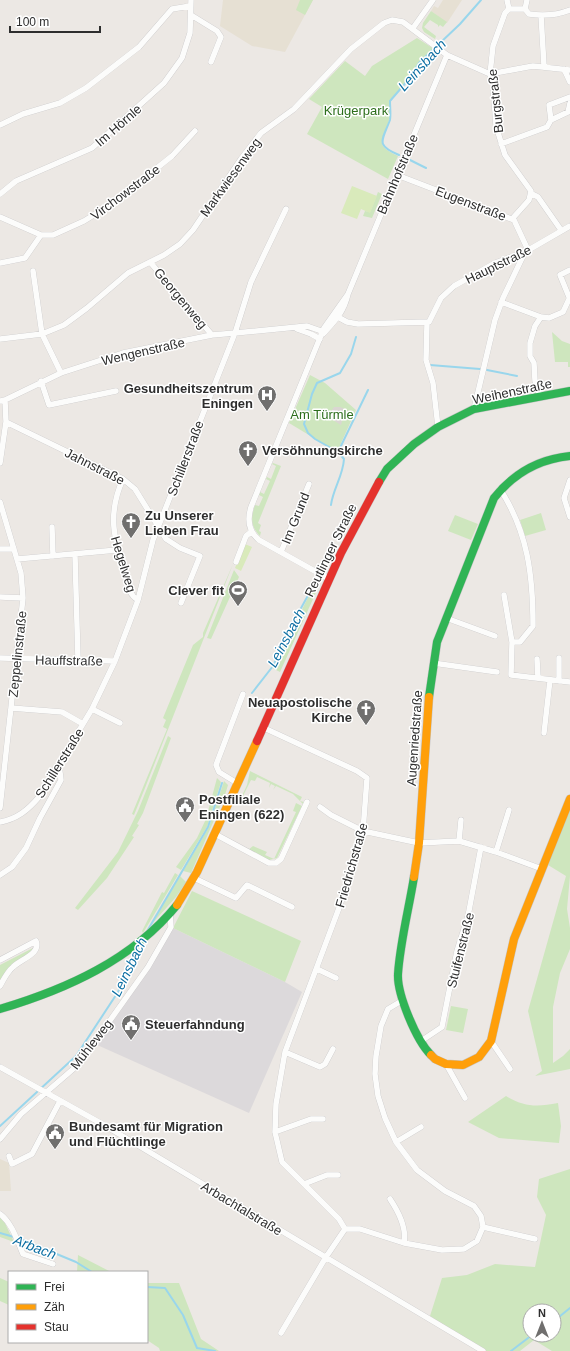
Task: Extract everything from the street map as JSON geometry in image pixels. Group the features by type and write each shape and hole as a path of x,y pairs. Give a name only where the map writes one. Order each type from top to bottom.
{"street":[{"path":"433,0 413,28 447,54 490,74 528,66 544,66 567,69 570,82"},
{"path":"507,0 509,9 525,9"},
{"path":"525,9 527,0"},
{"path":"0,125 22,114 60,103 86,88 139,47 172,9 191,3"},
{"name":"Im Hörnle","path":"0,194 16,182 92,148 164,83 182,58 190,33 191,3"},
{"name":"Burgstraße","path":"509,9 504,17 493,46 490,74 493,84 496,126 501,144 509,161 529,186 532,194 538,197 561,230"},
{"path":"525,9 529,14 541,15 562,13 570,10"},
{"path":"191,15 217,31 221,37 211,62"},
{"path":"541,15 544,66"},
{"name":"Markwiesenweg","path":"0,339 42,334 51,331 73,319 128,273 172,250 185,239 238,162 257,138 269,126 294,109 361,40 384,23 392,20 403,22 413,28"},
{"name":"Bahnhofstraße","path":"251,532 248,521 251,507 323,335 346,303 348,294 447,54"},
{"path":"551,120 549,104 570,97"},
{"path":"501,144 547,127 551,120 568,112 570,103"},
{"name":"Virchowstraße","path":"40,235 53,235 84,221 113,203 172,156 195,131"},
{"name":"Eugenstraße","path":"397,175 512,219 518,224 527,251"},
{"path":"512,219 530,200 532,194"},
{"name":"Schillerstraße","path":"0,822 14,819 30,807 39,797 92,709 115,661 138,600 153,540 235,333 251,282 286,209"},
{"path":"0,217 40,235 25,258 0,263"},
{"name":"Hauptstraße","path":"427,323 432,319 439,302 450,289 495,263 527,251 570,226"},
{"path":"474,409 501,302 527,251"},
{"name":"Georgenweg","path":"150,262 212,335"},
{"path":"501,302 541,317 550,318 563,312 570,297 560,275 570,270"},
{"path":"33,271 42,334 61,373"},
{"path":"336,316 347,322 358,324 427,323 426,360 433,383 438,427"},
{"path":"540,396 535,381 534,363 530,356 530,343 535,326 541,317"},
{"name":"Wengenstraße","path":"3,400 61,373 123,353 212,335 292,329 323,335"},
{"path":"41,381 49,405 116,391"},
{"name":"Weihenstraße","path":"438,427 474,409 570,390"},
{"path":"0,461 6,422 3,400"},
{"name":"Jahnstraße","path":"6,422 123,479 135,489 159,525 166,539 180,548 200,556 181,603"},
{"name":"Reutlinger Straße","path":"0,1009 56,990 91,973 129,950 163,922 170,914 194,878 215,834 329,578 358,519 387,469 414,444 438,427"},
{"name":"Augenriedstraße","path":"465,1098 446,1064 435,1059 421,1041 402,1000 398,975 419,843 426,733 433,663 437,642 494,498 500,489 537,463 556,456 570,456"},
{"name":"Hegelweg","path":"123,479 114,505 114,536 130,592 138,600"},
{"path":"570,480 564,498 570,516"},
{"name":"Im Grund","path":"281,552 309,484"},
{"path":"500,489 513,509 527,551 533,593 533,626 520,642 512,642"},
{"name":"Zeppelinstraße","path":"0,506 22,578 23,598 11,708 3,742 0,808"},
{"path":"52,527 53,556"},
{"path":"236,562 246,536 251,532 259,540 329,578"},
{"path":"0,549 14,549"},
{"path":"17,559 117,550"},
{"path":"75,554 78,660"},
{"path":"504,595 512,642 510,675 570,682"},
{"path":"0,597 23,598"},
{"path":"446,618 495,636"},
{"name":"Hauffstraße","path":"0,658 115,661"},
{"path":"559,658 559,681"},
{"path":"537,659 538,678"},
{"path":"433,663 497,672"},
{"path":"544,733 550,680"},
{"path":"237,783 219,772 216,765 243,694"},
{"path":"11,708 62,712 83,724"},
{"path":"92,709 120,723"},
{"name":"Friedrichstraße","path":"262,727 357,771 368,778 363,831 349,882 317,970 304,998 285,1052 276,1104 275,1132 282,1162 339,1219 345,1229"},
{"path":"0,875 12,867 26,848 40,818 61,780 60,772 56,767"},
{"path":"446,1064 463,1065 479,1057 492,1041 514,939 570,799"},
{"path":"215,834 269,863 276,863 281,859 307,802"},
{"path":"320,807 331,815 363,831 419,843 459,841 482,847 542,869"},
{"path":"496,852 509,810"},
{"path":"459,841 462,820"},
{"name":"Stuifenstraße","path":"421,1041 442,1027 457,951 468,916 482,847"},
{"path":"194,878 236,898 247,885 292,906"},
{"name":"Mühleweg","path":"0,1139 21,1114 79,1064 148,967 167,937 171,927 170,914"},
{"path":"0,960 36,941 37,948 35,952 14,966 0,986"},
{"path":"317,970 336,978"},
{"path":"281,1333 326,1257 345,1229 360,1229 404,1243 442,1250 464,1249 477,1241 483,1227 481,1216 474,1206 445,1191 416,1170 396,1142 385,1118 378,1096 375,1074 381,1026 388,1009 402,1000"},
{"path":"492,1041 510,1069"},
{"path":"285,1052 320,1067 325,1064 333,1048"},
{"name":"Arbachtalstraße","path":"0,1067 326,1257 483,1351"},
{"path":"8,1156 12,1164 32,1154 60,1101"},
{"path":"275,1132 312,1119 323,1119"},
{"path":"396,1142 421,1127"},
{"path":"304,1184 327,1175 338,1175"},
{"path":"390,1199 396,1208 405,1232 404,1243"},
{"path":"0,1214 5,1218 14,1232 22,1254 53,1264"},
{"path":"483,1227 535,1239"}],"shaded area":[{"path":"223,0 313,0 285,52 252,46 220,26"},
{"path":"443,0 462,0 447,23 431,11 434,6 438,8"},
{"path":"334,407 345,409 341,425 333,420 332,410"},
{"path":"173,928 285,982 302,992 249,1113 95,1044"},
{"path":"0,1159 9,1163 11,1191 0,1191"}],"green space":[{"path":"300,0 313,0 305,15 296,10"},
{"path":"431,11 447,22 443,27 440,25 438,27 438,25 430,20 424,27 436,36 435,39 424,32 422,28 423,23"},
{"name":"Krügerpark","path":"417,38 434,49 419,63 409,79 390,101 390,118 383,137 382,145 390,152 398,156 388,179 307,134 322,107 309,99 345,61 365,76 372,66"},
{"path":"352,186 377,196 370,213 361,209 357,219 341,213"},
{"path":"378,192 382,194 372,218 363,216 365,211 370,212"},
{"path":"552,332 562,341 570,344 570,367 568,367 568,362 555,362"},
{"name":"Am Türmle","path":"310,375 325,383 356,410 337,452 289,423"},
{"path":"272,464 281,466 258,523 261,525 259,531 261,532 260,536 254,529 252,521 253,514 255,505 259,506 263,497 259,495 260,492 264,494 270,481 266,479 267,477 271,479 276,466"},
{"path":"541,513 546,530 525,536 520,520"},
{"path":"455,515 478,524 471,540 448,531"},
{"path":"245,544 252,547 241,571 235,568"},
{"path":"233,564 134,815 132,814 167,729 163,727 166,720 163,718 193,645 203,637 203,633"},
{"path":"234,570 239,577 211,639 207,638"},
{"path":"316,582 318,588 280,672 272,668"},
{"path":"168,736 171,738 143,813 137,824 139,825 132,836 134,837 107,878 78,910 75,908 118,852 138,811"},
{"path":"250,771 302,797 300,801 293,794 276,786 273,790 275,786 271,784 269,788 270,783 257,777 255,781 251,780 240,802 244,805 239,802 247,785"},
{"path":"217,778 221,782 207,827 181,870 176,867 197,838 206,819"},
{"path":"224,781 228,785 225,795 191,873 183,871 209,827"},
{"path":"296,803 302,806 277,858 274,859 296,812 293,811"},
{"path":"570,809 570,876 567,909 570,928 570,949 560,973 553,1007 553,1063 570,1049 570,1069 535,1076 542,1071 528,1011 566,876 548,865"},
{"path":"253,846 267,852 265,855 274,859 269,860 248,850"},
{"path":"175,873 178,875 143,933 142,931 162,892 164,893"},
{"path":"180,876 186,882 176,897 151,925"},
{"path":"192,891 301,941 285,982 173,928"},
{"path":"33,948 34,949 0,981 0,965"},
{"path":"451,1006 468,1009 463,1033 446,1030"},
{"path":"506,1096 513,1100 531,1105 558,1103 561,1126 559,1143 499,1138 468,1122"},
{"path":"570,1169 570,1351 552,1351 539,1343 562,1343 562,1303 522,1303 522,1343 530,1343 520,1351 484,1351 430,1316 442,1278 467,1275 495,1264 535,1267 546,1215 537,1197 539,1179"},
{"path":"0,1216 2,1217 14,1242 0,1237"},
{"path":"78,1255 109,1271 77,1271"},
{"path":"0,1278 8,1282 8,1305 0,1301"},
{"path":"148,1283 179,1283 201,1339 219,1351 160,1351 159,1348 148,1341"}],"waterway":[{"name":"Leinsbach","path":"399,155 386,148 382,142 390,120 390,101 409,79 419,63 460,24 481,0"},
{"name":"Leinsbach","path":"410,160 426,168"},
{"name":"Leinsbach","path":"331,505 342,471 344,459 338,452 315,439 308,433 304,424 312,394 317,383 340,373 351,354 356,337"},
{"path":"430,365 480,369"},
{"path":"487,370 517,376"},
{"path":"338,452 368,390"},
{"name":"Leinsbach","path":"252,693 273,666 295,619 316,581"},
{"name":"Leinsbach","path":"146,933 208,827 222,783"},
{"name":"Leinsbach","path":"0,1126 76,1056 118,992 137,949"},
{"name":"Arbach","path":"0,1233 14,1237"},
{"name":"Arbach","path":"18,1238 76,1262 90,1271"},
{"name":"Arbach","path":"148,1287 165,1288 183,1315 197,1348 215,1351"},
{"path":"562,1314 570,1308"},
{"path":"511,1351 522,1343"}],"traffic: fast":[{"path":"379,482 387,469 414,444 438,427 474,409 570,391"},
{"path":"429,697 437,642 494,498 510,481 528,469 548,460 570,456"},
{"path":"414,877 398,974 401,993 408,1016 419,1039 431,1055"},
{"path":"0,1009 50,992 97,970 140,942 177,905"}],"traffic: slow":[{"path":"414,877 419,843 429,697"},
{"path":"177,905 197,872 257,741"},
{"path":"431,1055 435,1059 446,1064 463,1065 479,1057 491,1041 514,939 570,799"}],"traffic: jam":[{"path":"257,741 341,553 379,482"}],"place":[{"name":"Gesundheitszentrum Eningen","path":"267,412"},
{"name":"Versöhnungskirche","path":"248,467"},
{"name":"Zu Unserer Lieben Frau","path":"131,539"},
{"name":"Clever fit","path":"238,607"},
{"name":"Neuapostolische Kirche","path":"366,726"},
{"name":"Postfiliale Eningen (622)","path":"185,823"},
{"name":"Steuerfahndung","path":"131,1041"},
{"name":"Bundesamt für Migration und Flüchtlinge","path":"55,1150"}]}
